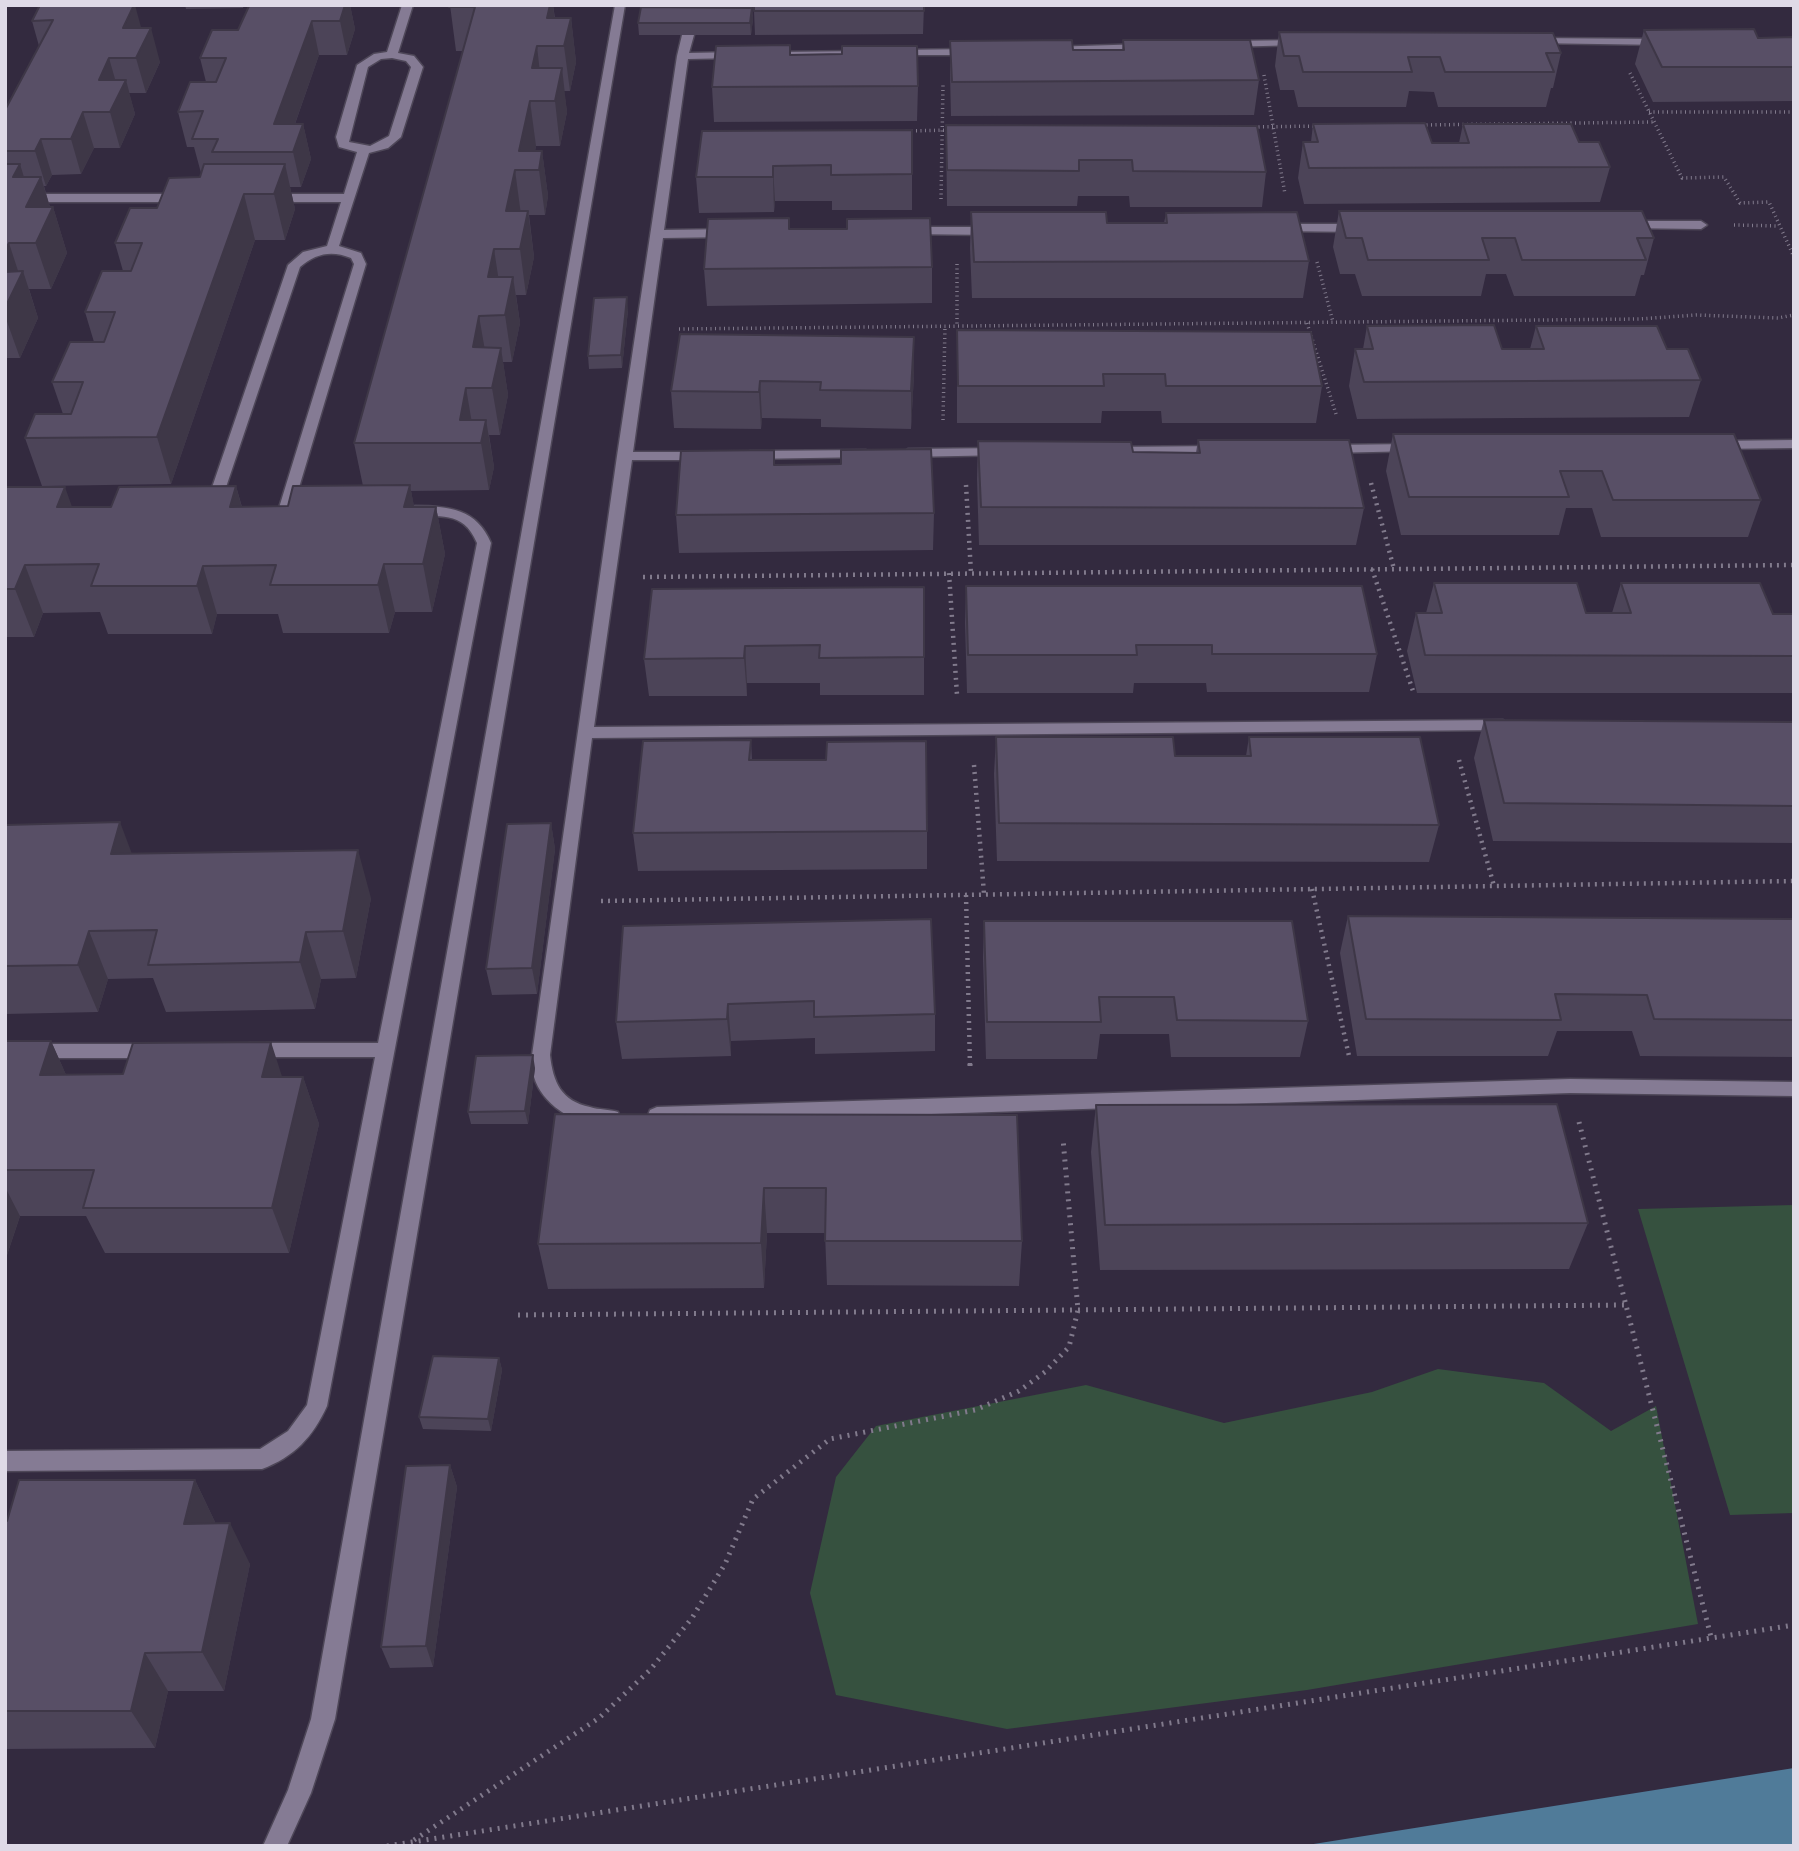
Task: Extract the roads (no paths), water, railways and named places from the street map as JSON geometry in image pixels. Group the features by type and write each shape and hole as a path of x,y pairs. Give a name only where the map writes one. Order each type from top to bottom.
{"street":[{"path":"392,55 408,5"},
{"path":"275,1846 299,1793 323,1718 620,5"},
{"path":"688,34 624,456 541,1055 543,1077 552,1092 569,1108 596,1117 1570,1086 1794,1089"},
{"path":"1519,41 1684,42"},
{"path":"1217,45 1314,42"},
{"path":"1035,51 1161,47"},
{"path":"683,56 981,52"},
{"path":"379,56 410,58 417,67 395,137 389,144 364,150 343,144 342,137 363,65 379,56"},
{"path":"332,249 364,150"},
{"path":"5,198 197,198"},
{"path":"252,198 348,198"},
{"path":"1606,226 1701,225"},
{"path":"1264,228 1376,228"},
{"path":"900,232 1013,230"},
{"path":"657,234 738,233"},
{"path":"236,511 204,511 294,265 302,257 316,251 346,250 357,256 359,264 285,511"},
{"path":"1696,445 1794,444"},
{"path":"1319,449 1431,447"},
{"path":"1101,451 1237,450"},
{"path":"624,456 1019,452"},
{"path":"5,1461 262,1459 283,1449 301,1435 317,1406 484,543 474,523 463,515 444,510 391,510"},
{"path":"585,733 1518,725"},
{"path":"236,1050 386,1050"},
{"path":"5,1051 169,1051"}],"water":[{"path":"1794,1768 1794,1846 1301,1846"}]}
